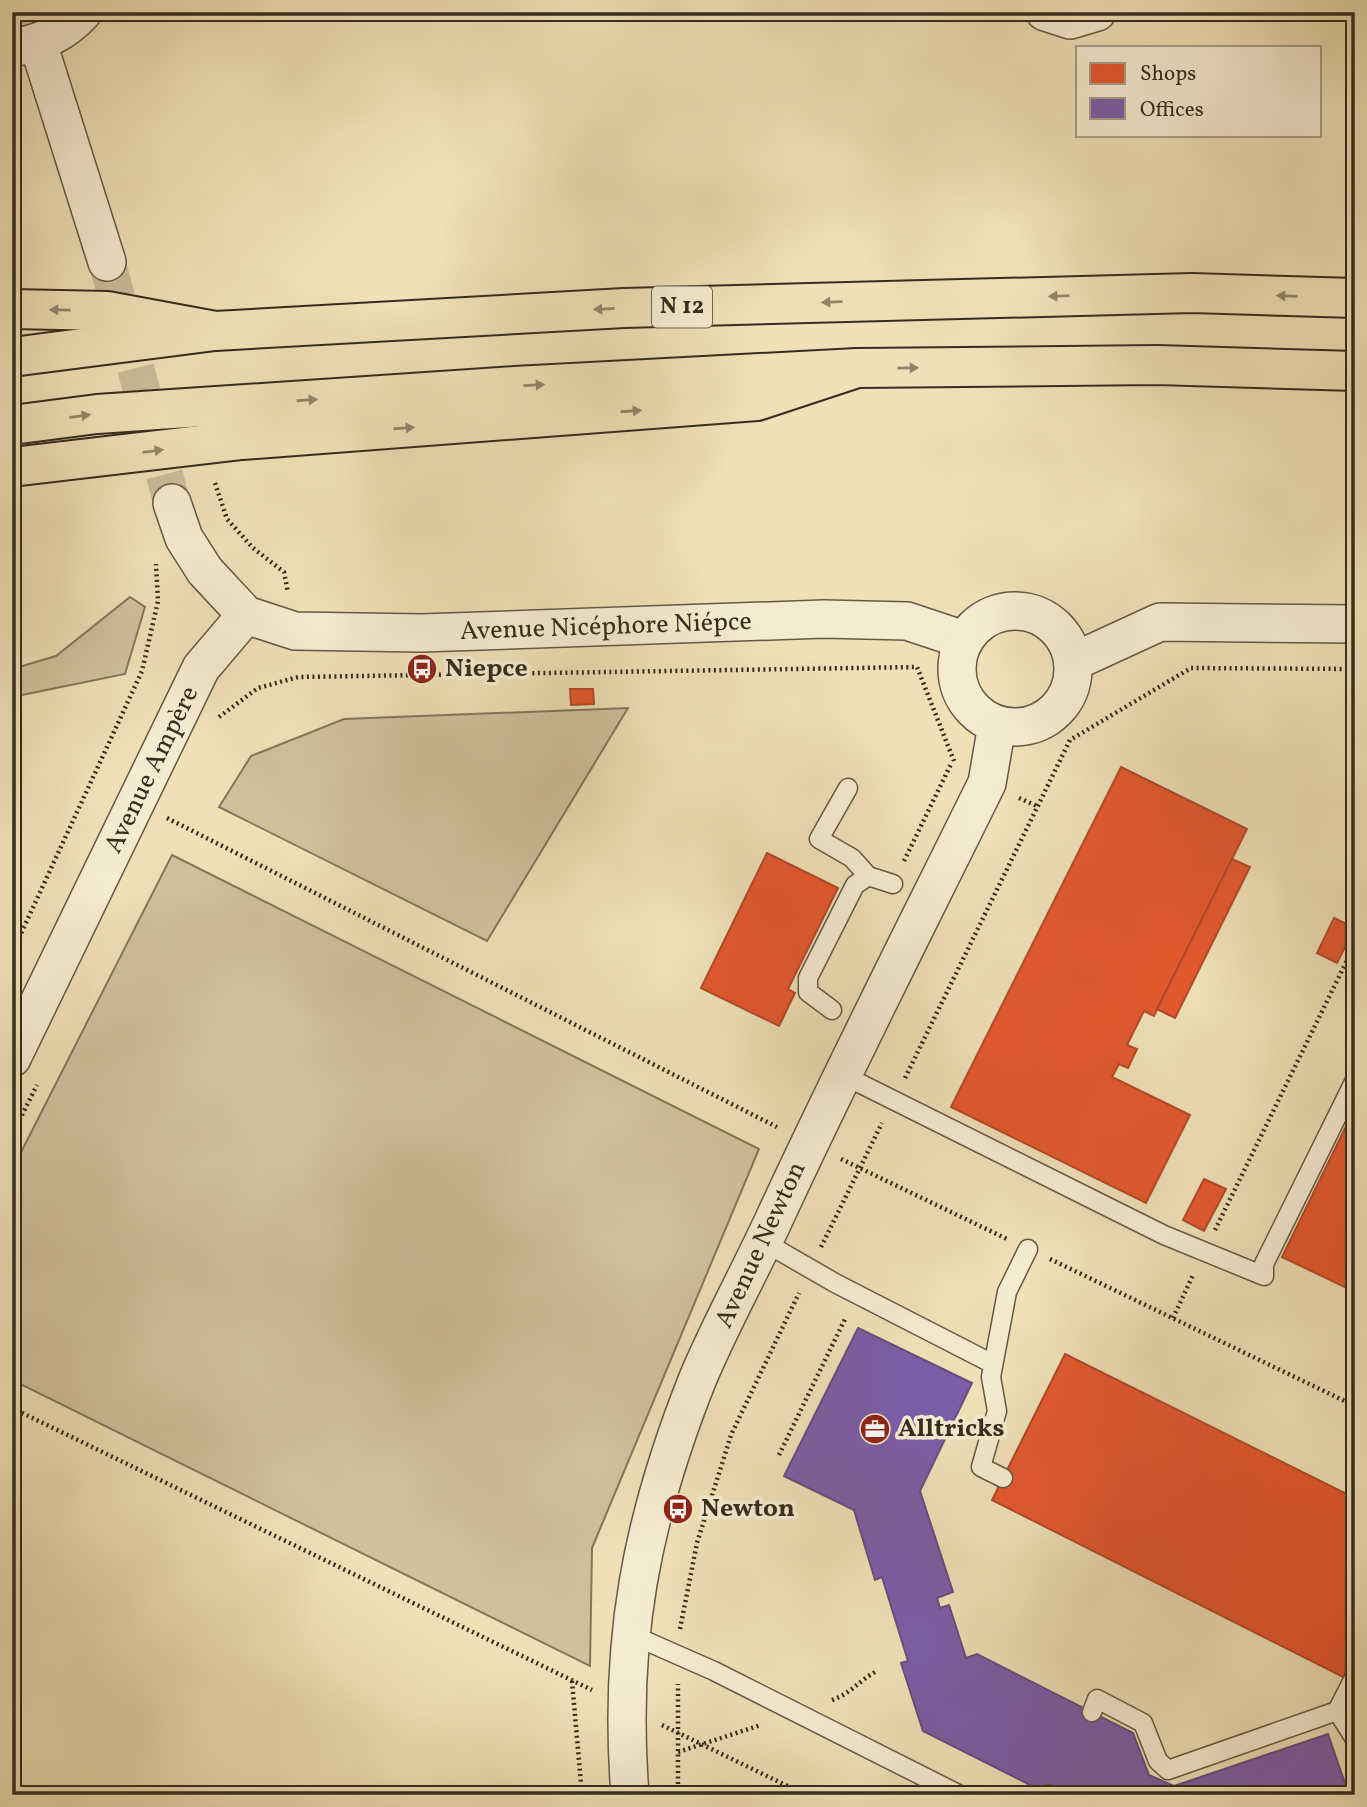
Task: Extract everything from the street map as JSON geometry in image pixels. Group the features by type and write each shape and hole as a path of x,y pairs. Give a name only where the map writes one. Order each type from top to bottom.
{"highway":[{"name":"N 12","path":"12,357 215,331 638,308 1192,293 1355,298"},
{"path":"12,309 107,310 215,331"},
{"path":"12,425 97,414 502,386 857,368 1157,365 1355,371"},
{"path":"12,467 242,440 757,401 857,368"}],"street":[{"path":"83,12 68,28 25,46 107,262"},
{"path":"1045,12 1070,20 1097,12"},
{"path":"172,503 184,538 205,571 246,615"},
{"path":"1008,611 1027,611 1044,618 1058,629 1068,645 1073,662 1072,681 1065,699 1052,714 1035,723 1016,727 997,724 982,717 969,705 957,674 958,656 964,640 975,626 991,616 1008,611"},
{"name":"Avenue Nicéphore Niépce","path":"246,615 295,631 421,633 824,619 908,621 964,640"},
{"name":"Avenue Ampère","path":"26,1068 201,668 246,615"},
{"path":"1073,662 1160,622 1355,624"},
{"name":"Avenue Newton","path":"631,1795 625,1706 630,1634 639,1569 668,1459 699,1376 809,1144 987,783 997,724"}],"lane":[{"path":"848,788 819,839 852,858 868,876 893,884"},
{"path":"832,1010 808,992 808,978 855,885 868,876"},
{"path":"844,1074 1164,1235 1264,1276 1264,1264 1355,1080"},
{"path":"764,1242 993,1364"},
{"path":"1003,1478 981,1467 997,1411 991,1377 1007,1292 1028,1249"},
{"path":"630,1634 714,1671 960,1795"},
{"path":"1091,1712 1097,1699 1143,1723 1158,1761 1168,1770 1337,1712 1355,1676"},
{"path":"1337,1712 1355,1739"}],"path":[{"path":"215,483 227,519 253,548 284,572 295,631 298,677"},
{"path":"12,953 142,671 158,601 156,553"},
{"path":"212,723 236,701 258,688 298,677 917,667 953,761 987,783 1037,806"},
{"path":"158,829 170,805"},
{"path":"164,817 809,1144 1355,1406"},
{"path":"1173,1318 1355,944"},
{"path":"12,1135 26,1068"},
{"path":"779,1455 858,1294"},
{"path":"12,1408 806,1795"},
{"path":"572,1681 582,1795"}],"shaded area":[{"path":"12,12 57,12 29,27 12,29"},
{"path":"130,597 145,607 125,674 12,697 12,669 56,656"},
{"path":"628,708 487,941 219,807 251,756 344,719"},
{"path":"172,855 759,1149 592,1548 590,1666 12,1380 12,1170"}],"building: Shops":[{"path":"570,689 593,689 594,704 571,705"},
{"path":"1121,767 1247,829 1154,1016 1144,1011 1127,1045 1137,1049 1128,1068 1119,1064 1112,1077 1190,1115 1146,1203 951,1107"},
{"path":"767,853 838,888 788,989 795,993 779,1026 701,988"},
{"path":"1232,859 1250,867 1175,1018 1157,1009"},
{"path":"1334,918 1355,928 1337,963 1317,953"},
{"path":"1355,1108 1355,1292 1282,1257"},
{"path":"1204,1179 1226,1189 1204,1231 1183,1220"},
{"path":"1065,1354 1355,1498 1355,1661 1352,1659 1343,1677 992,1500"}],"building: Offices":[{"path":"858,1328 972,1383 920,1491 953,1592 937,1598 940,1608 949,1605 966,1658 977,1654 1133,1733 1149,1775 1174,1786 1328,1734 1349,1795 1050,1795 923,1731 901,1663 908,1661 882,1577 875,1580 854,1510 784,1476"}],"tunnel":[{"path":"107,262 172,503"}],"place":[{"name":"Niepce","path":"422,669"},
{"name":"Alltricks","path":"875,1429"},
{"name":"Newton","path":"678,1509"}]}
